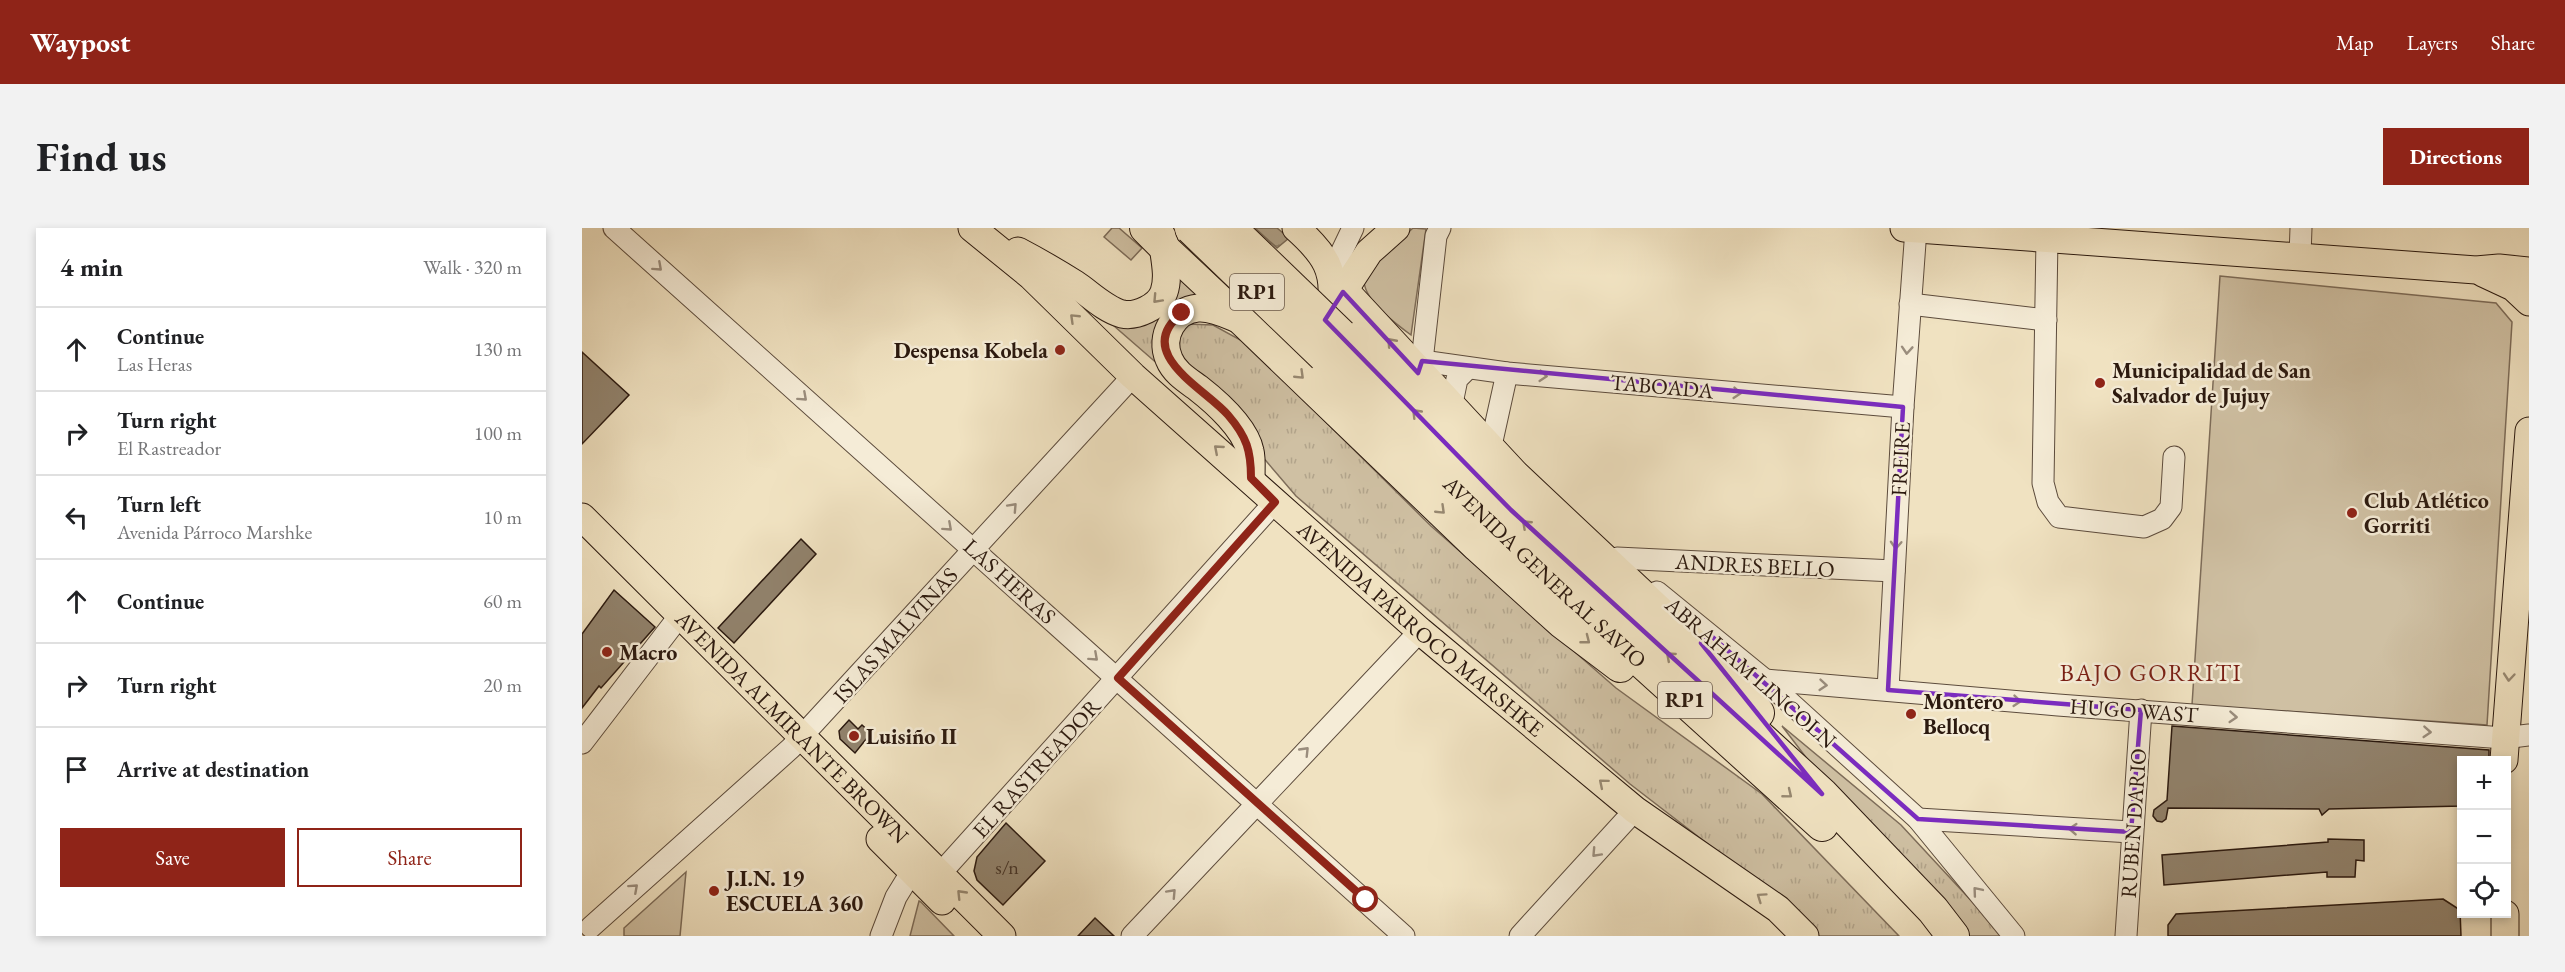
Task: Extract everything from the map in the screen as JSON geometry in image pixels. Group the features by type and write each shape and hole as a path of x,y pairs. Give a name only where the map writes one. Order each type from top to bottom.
{"highway":[{"name":"AVENIDA GENERAL SAVIO","path":"1191,228 1324,356 1461,440"},
{"name":"AVENIDA GENERAL SAVIO","path":"1230,228 1341,335 1461,440 1558,586 1824,826 1875,877 1928,936"},
{"path":"1335,290 1420,367 1461,440 1561,521 1730,678 1822,794 1933,910 1953,936"},
{"path":"1243,320 1478,546 1562,622 1755,764"}],"main road":[{"path":"973,228 1047,266 1100,302 1124,314 1142,312 1155,303 1164,292 1166,272 1157,233"},
{"name":"AVENIDA PÁRROCO MARSHKE","path":"973,228 1031,276 1133,376 1251,478 1420,631 1635,810 1778,909 1804,936"},
{"path":"1296,228 1319,249 1335,290"},
{"path":"1251,478 1250,451 1229,416 1173,367 1166,347 1166,338 1171,325 1179,315 1188,310 1206,308 1279,335 1299,338 1318,327 1335,290 1369,252 1396,228"},
{"path":"1910,228 2058,235 2476,270 2499,268 2529,271"},
{"path":"1157,233 1243,320"},
{"path":"2476,270 2512,287 2529,302"},
{"path":"2512,745 2529,431"},
{"name":"AVENIDA ALMIRANTE BROWN","path":"582,517 676,620 926,872 1002,936"},
{"name":"AVENIDA ALMIRANTE BROWN","path":"582,541 676,620"},
{"name":"AVENIDA ALMIRANTE BROWN","path":"926,872 977,936"},
{"path":"2505,918 2505,936"}],"street":[{"name":"LAS HERAS","path":"614,228 1404,936"},
{"path":"1335,290 1342,251 1353,228"},
{"path":"1420,367 1436,236 1440,228"},
{"name":"FREIRE","path":"1888,690 1910,304 1910,228"},
{"path":"2300,256 2301,228"},
{"path":"2058,235 2046,320 2043,483 2048,502 2059,517 2144,527 2162,519 2171,507 2174,457"},
{"path":"1910,304 2046,320"},
{"name":"TABOADA","path":"1420,367 1468,368 1903,407"},
{"path":"1461,440 1457,380 1468,368"},
{"path":"1461,440 1507,373"},
{"name":"ISLAS MALVINAS","path":"590,928 797,742 1133,376"},
{"name":"ABRAHAM LINCOLN","path":"1461,440 1617,558 1765,680 1918,819 2014,936"},
{"name":"EL RASTREADOR","path":"881,936 896,897 926,872 1118,678 1275,502"},
{"name":"ANDRES BELLO","path":"1617,558 1894,571"},
{"path":"582,742 676,620"},
{"path":"1132,936 1256,802 1420,631"},
{"name":"HUGO WAST","path":"1765,680 2141,710 2512,745"},
{"name":"RUBEN DARIO","path":"2126,936 2131,832 2141,710"},
{"path":"1520,936 1635,810"},
{"path":"1918,819 2131,832"}],"highlighted area":[{"path":"1343,292 1418,373 1422,361 1903,407 1888,690 2141,710 2131,832 1918,819 1709,634 1701,643 1822,794 1511,510 1325,320"}],"green space":[{"path":"1112,228 1119,228 1142,248 1131,260 1104,237"},
{"path":"1413,228 1426,229 1411,335 1376,305 1366,290 1364,282 1372,266"},
{"path":"1174,274 1198,296 1178,303 1172,299"},
{"name":"Club Atlético Gorriti","path":"2220,276 2496,303 2512,322 2487,725 2192,705"},
{"path":"1162,310 1160,366 1106,319"},
{"path":"1188,324 1213,325 1246,343 1431,526 1616,688 1762,794 1899,936 1819,936 1805,919 1630,784 1296,496 1179,359 1174,343"},
{"path":"1782,726 1901,825 2004,936 1964,936 1848,812"},
{"path":"686,872 680,936 624,936 624,928"},
{"path":"919,901 921,902 954,936 910,936"}],"water":[{"path":"1255,228 1277,228 1289,238 1277,248"}],"building":[{"path":"582,352 629,395 582,444"},
{"path":"801,539 816,554 734,643 718,628"},
{"name":"Macro","path":"614,590 655,627 601,688 599,686 582,708 582,634"},
{"name":"Luisiño II","path":"849,720 858,729 862,725 871,733 855,753 840,739 839,731"},
{"path":"2172,726 2489,750 2489,756 2457,756 2457,806 2329,809 2322,815 2319,809 2168,808 2166,819 2162,822 2157,821 2153,816 2154,810 2167,800"},
{"path":"1006,823 1045,861 1003,905 977,880 974,871 977,857"},
{"path":"2328,839 2364,840 2364,861 2356,860 2355,877 2327,877 2327,872 2164,885 2162,855 2328,842"},
{"path":"2443,899 2457,908 2457,918 2460,918 2461,936 2168,936 2168,925 2176,914"},
{"path":"1095,918 1114,936 1078,936"}],"place":[{"name":"Despensa Kobela","path":"1060,350"},
{"name":"Municipalidad de San Salvador de Jujuy","path":"2100,383"},
{"name":"Club Atlético Gorriti","path":"2352,513"},
{"name":"Macro","path":"607,652"},
{"name":"Montero Bellocq","path":"1911,714"},
{"name":"Luisiño II","path":"854,736"},
{"name":"J.I.N. 19 ESCUELA 360","path":"714,891"}],"district":[{"name":"BAJO GORRITI","path":"2151,673"}],"route":[{"path":"1182,313 1169,328 1166,338 1168,358 1183,377 1229,416 1250,451 1251,478 1275,502 1118,678 1366,900"}]}
